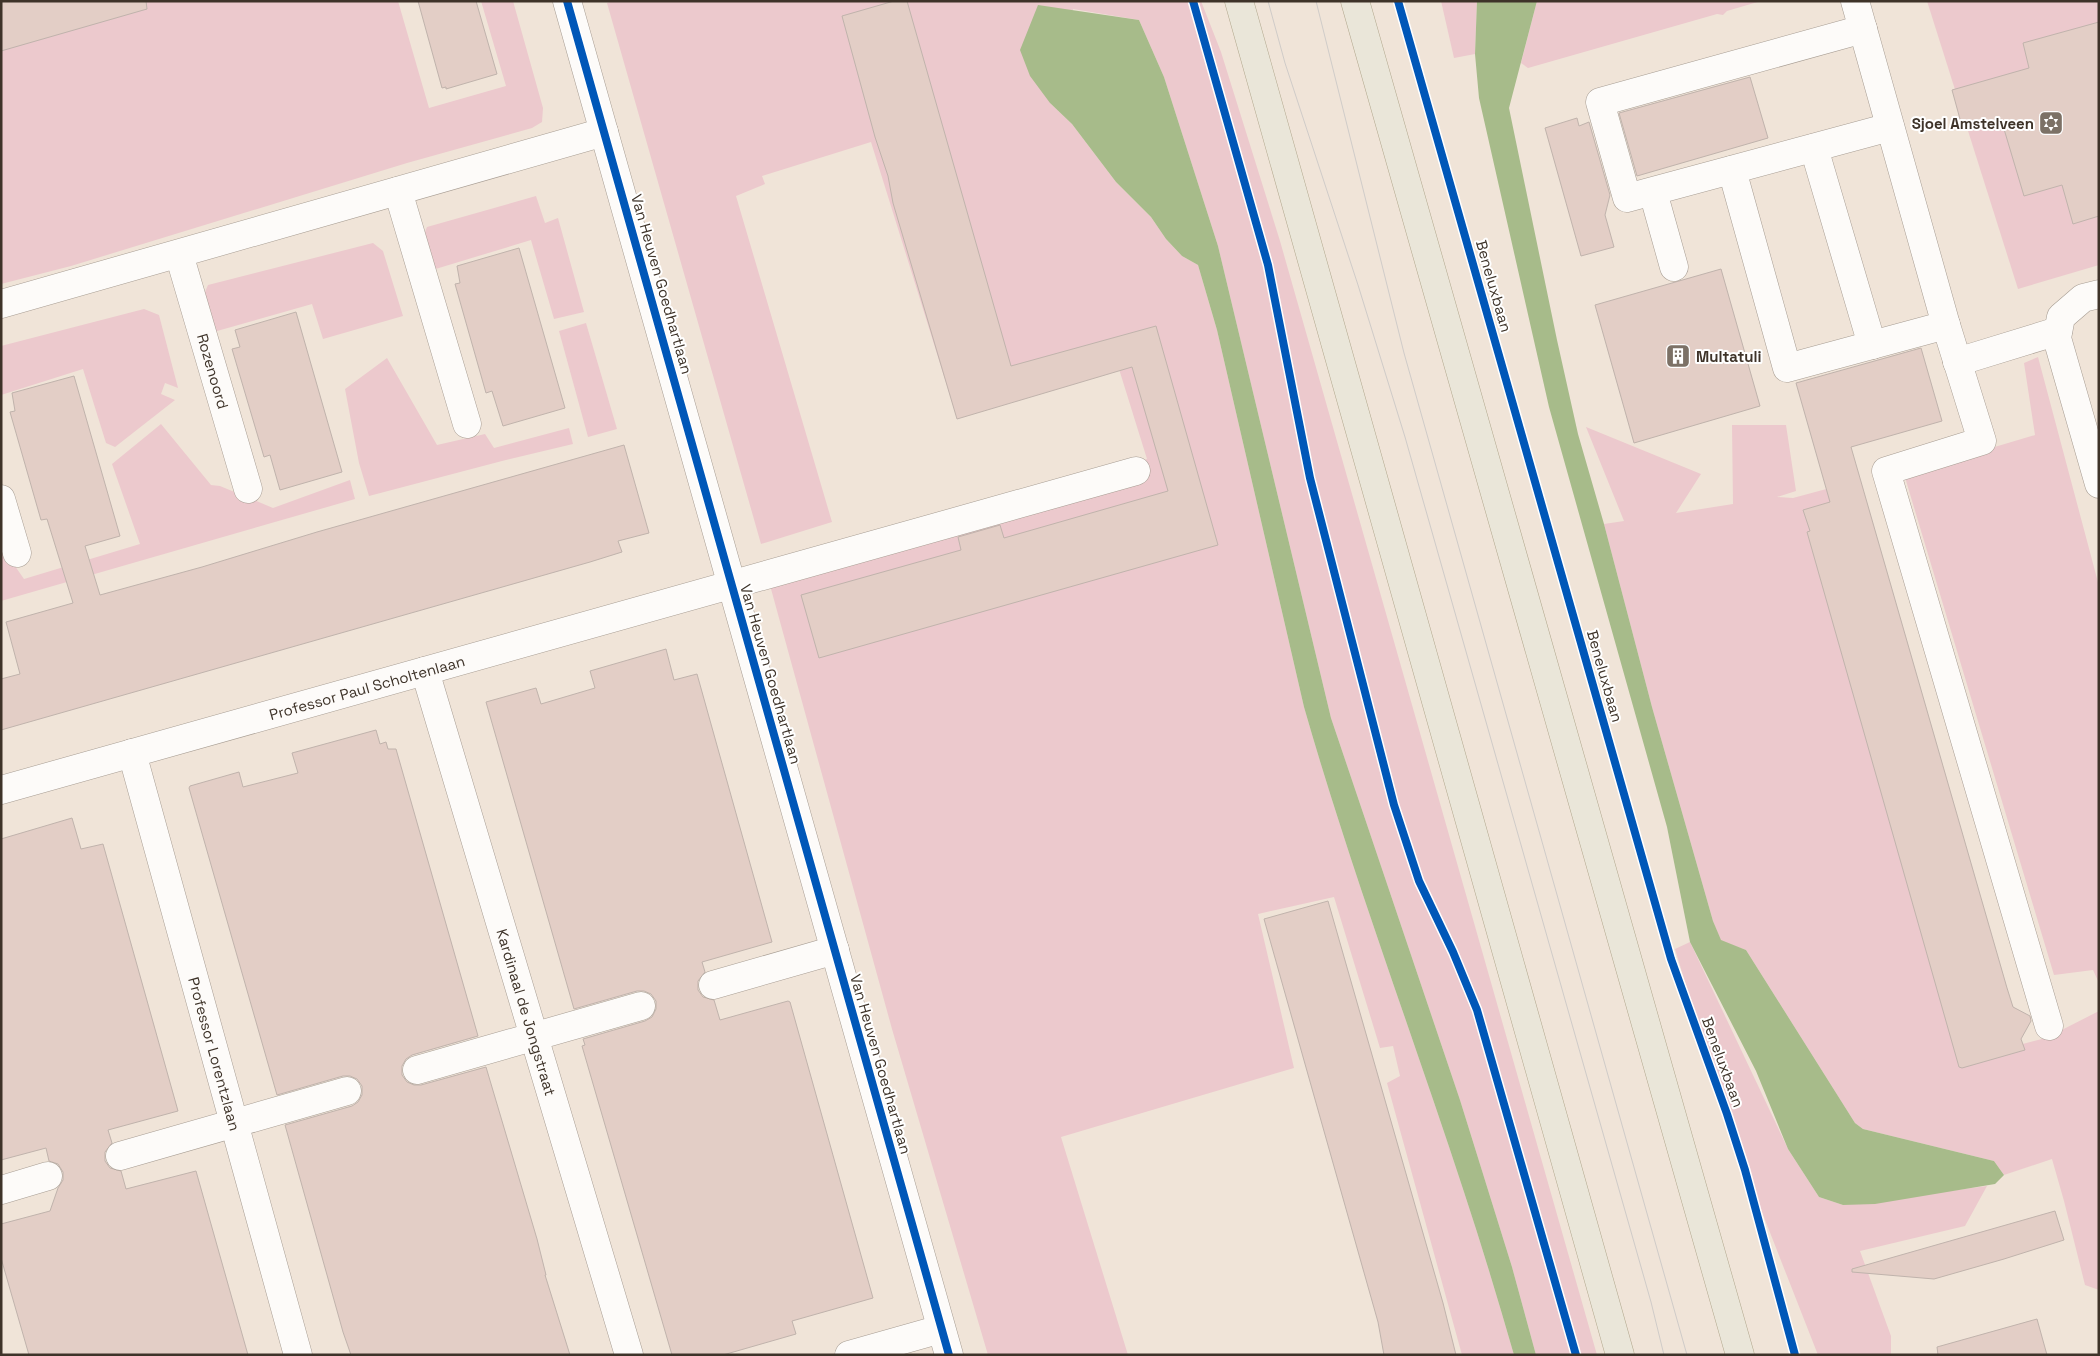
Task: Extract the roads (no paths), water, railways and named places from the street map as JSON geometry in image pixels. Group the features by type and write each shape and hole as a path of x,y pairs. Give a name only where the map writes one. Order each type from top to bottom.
{"main road":[{"path":"1239,1 1620,1355"},
{"path":"1355,1 1740,1355"}],"street":[{"name":"Van Heuven Goedhartlaan","path":"568,1 949,1355"},
{"path":"1855,1 1946,325 1982,441 1886,471 2049,1026"},
{"path":"1863,29 1600,102 1627,198 1890,127"},
{"path":"1,304 604,132"},
{"path":"1814,148 1872,346"},
{"path":"1732,170 1787,368 1946,325"},
{"path":"398,191 467,424"},
{"path":"1653,192 1674,267"},
{"name":"Rozenoord","path":"178,254 248,489"},
{"path":"2099,294 2083,298 2060,317 2057,338 2099,484"},
{"path":"1957,362 2058,331"},
{"name":"Van Heuven Goedhartlaan","path":"732,585 1136,471"},
{"path":"1,499 17,553"},
{"name":"Professor Paul Scholtenlaan","path":"1,790 732,585"},
{"name":"Kardinaal de Jongstraat","path":"425,671 629,1355"},
{"name":"Professor Lorentzlaan","path":"132,753 298,1355"},
{"path":"713,985 835,950"},
{"path":"416,1070 641,1006"},
{"path":"120,1156 347,1090"},
{"path":"1,1190 48,1176"},
{"path":"849,1355 941,1329"}],"tram line":[{"path":"1268,1 1285,63 1358,285 1405,437 1651,1302 1664,1355"},
{"path":"1316,1 1404,353 1687,1355"}],"place":[{"name":"Sjoel Amstelveen","path":"2051,123"},
{"name":"Multatuli","path":"1678,356"}]}
